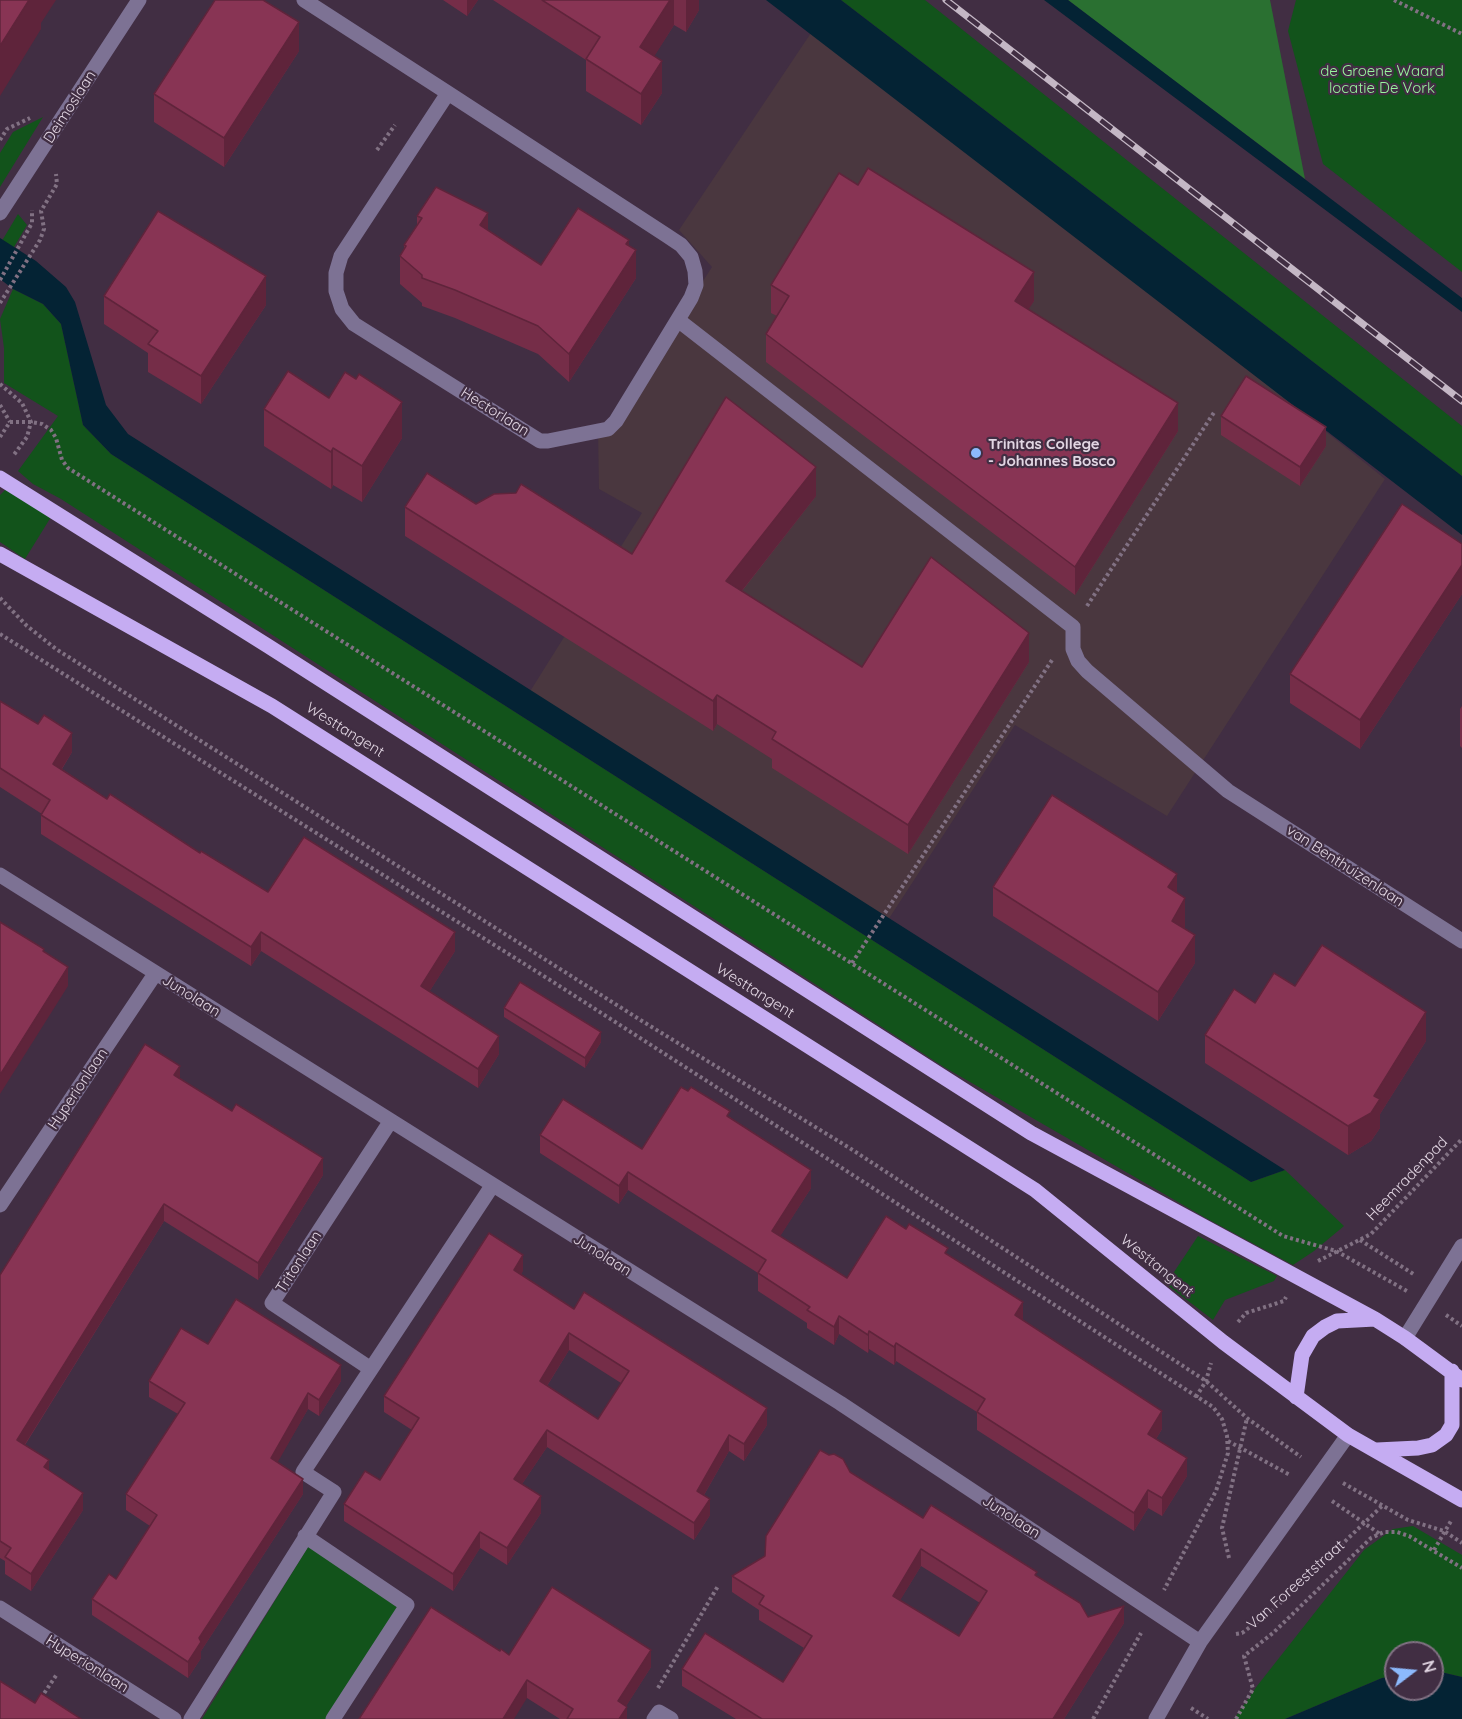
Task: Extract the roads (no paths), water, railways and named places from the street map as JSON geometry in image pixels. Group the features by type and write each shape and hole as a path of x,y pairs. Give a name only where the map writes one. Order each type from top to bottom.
{"main road":[{"name":"Westtangent","path":"3,471 258,640 1031,1133 1375,1319 1457,1375"},
{"name":"Westtangent","path":"0,554 272,706 1035,1190 1223,1342 1348,1435 1462,1500"},
{"path":"1296,1397 1302,1355 1313,1336 1337,1321 1375,1319"},
{"path":"1377,1450 1418,1448 1432,1444 1446,1435 1452,1425 1457,1375"}],"street":[{"name":"Deimoslaan","path":"0,213 139,0"},
{"name":"Hectorlaan","path":"304,0 448,93 681,245 691,257 696,285 691,298 612,426 597,433 540,441 354,324 342,309 336,291 336,273 341,256 448,93"},
{"name":"van Benthuizenlaan","path":"678,320 1073,627 1073,649 1078,661 1087,671 1228,791 1462,941"},
{"name":"Junolaan","path":"0,875 840,1403 1200,1642"},
{"name":"Hyperionlaan","path":"0,1205 155,974"},
{"name":"Tritonlaan","path":"371,1369 272,1303 390,1122"},
{"path":"192,1719 333,1492 303,1472 492,1186"},
{"path":"1405,1338 1462,1246"},
{"path":"1156,1719 1200,1642 1348,1435"},
{"path":"305,1536 407,1605 333,1719"},
{"name":"Hyperionlaan","path":"0,1608 174,1719"}],"water":[{"path":"766,0 841,0 1462,476 1462,535"},
{"path":"1044,0 1068,0 1462,298 1462,312"},
{"path":"0,238 36,261 66,287 75,302 106,405 128,434 1285,1170 1251,1182 111,454 83,425 61,324 43,304 13,289 0,279"},
{"path":"1444,1673 1462,1677 1462,1719 1285,1719 1384,1678 1384,1701 1444,1701"}],"railway":[{"path":"946,0 1462,401"}],"place":[{"name":"Trinitas College - Johannes Bosco","path":"976,453"}],"park label":[{"name":"de Groene Waard locatie De Vork","path":"1382,80"}]}
